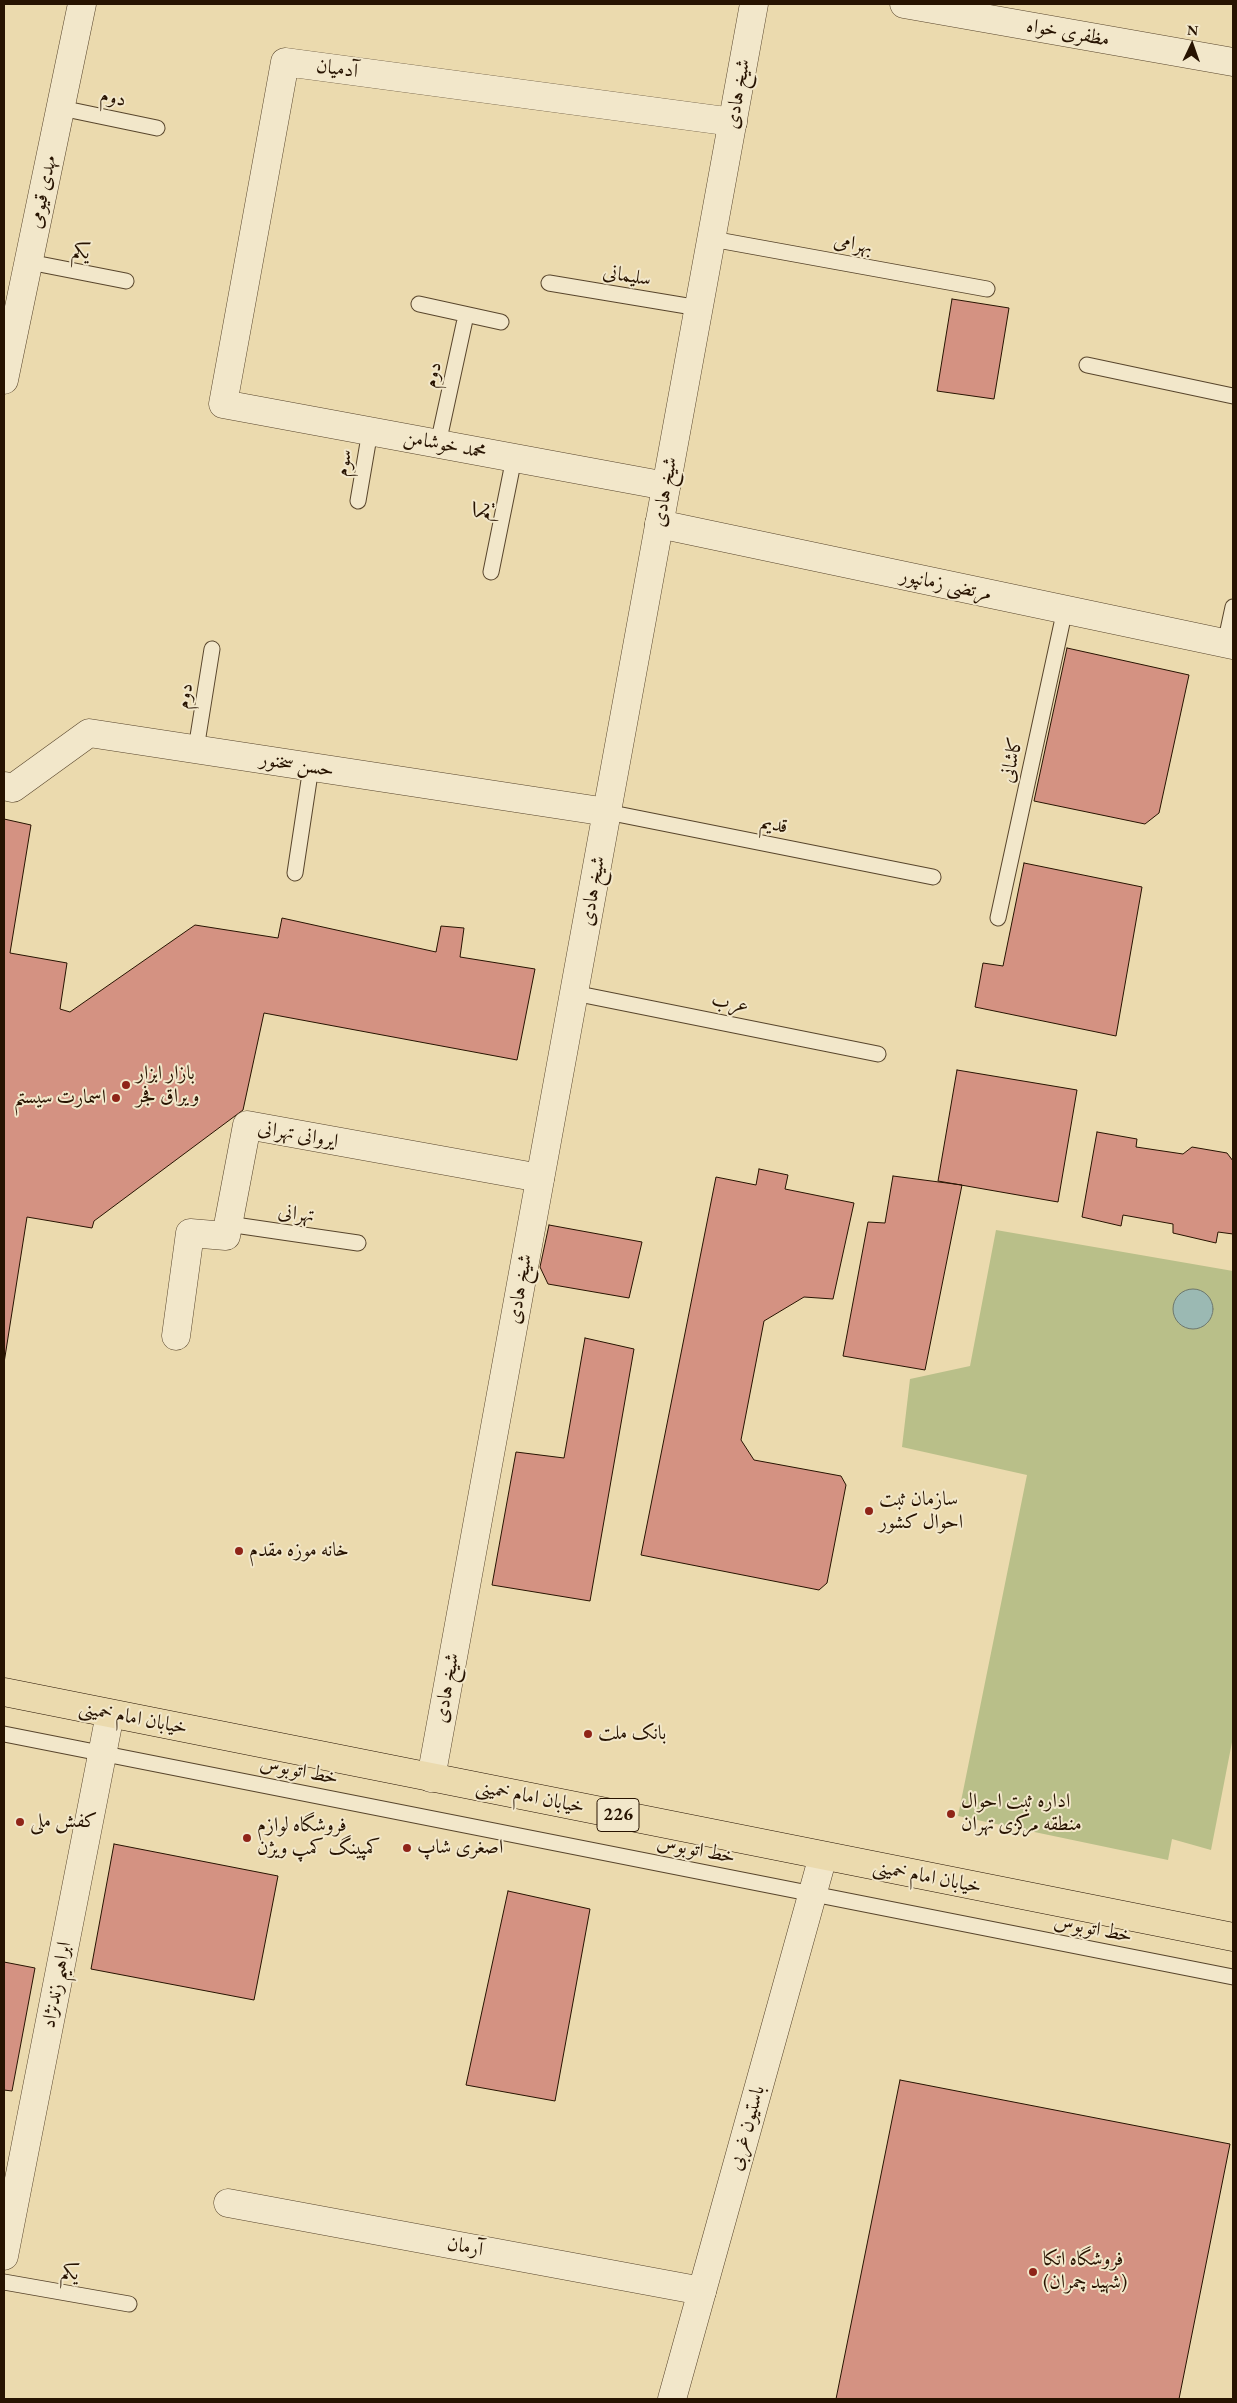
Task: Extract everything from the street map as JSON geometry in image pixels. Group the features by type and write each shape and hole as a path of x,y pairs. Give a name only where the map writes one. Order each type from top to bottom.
{"main road":[{"name":"خیابان امام خمینی","path":"4,1692 1233,1937"}],"street":[{"name":"مهدی قیومی","path":"4,380 10,323 28,262 82,4"},
{"name":"شیخ هادی","path":"431,1778 754,4"},
{"name":"مظفری خواه","path":"904,4 1233,62"},
{"name":"آدمیان","path":"223,404 285,62 733,122"},
{"name":"محمد خوشامن","path":"223,404 666,486"},
{"name":"مرتضی زمانپور","path":"659,524 1229,644"},
{"name":"حسن سخنور","path":"4,786 13,788 89,733 607,812"},
{"name":"ایروانی تهرانی","path":"228,1224 247,1125 540,1178"},
{"path":"176,1336 190,1233 226,1236 228,1224"},
{"name":"ابراهیم زندنژاد","path":"4,2256 110,1714"},
{"name":"باستیون غربی","path":"672,2399 823,1856"},
{"name":"آرمان","path":"228,2203 702,2292"}],"lane":[{"name":"دوم","path":"61,108 157,128"},
{"name":"بهرامی","path":"712,239 987,289"},
{"name":"یکم","path":"28,262 126,281"},
{"name":"سلیمانی","path":"549,283 699,308"},
{"path":"419,304 500,322"},
{"name":"دوم","path":"438,444 466,315"},
{"path":"1087,366 1233,396"},
{"name":"سوم","path":"358,501 370,431"},
{"name":"یکم","path":"491,572 514,458"},
{"path":"1229,644 1233,607"},
{"name":"کاشانی","path":"998,918 1064,610"},
{"name":"دوم","path":"196,749 212,649"},
{"path":"295,873 310,767"},
{"name":"قدیم","path":"607,812 933,877"},
{"name":"عرب","path":"574,992 878,1054"},
{"name":"تهرانی","path":"228,1224 358,1243"},
{"name":"خط اتوبوس","path":"4,1734 1233,1977"},
{"name":"یکم","path":"4,2282 129,2304"}],"green space":[{"path":"996,1230 1233,1271 1233,1737 1211,1850 1172,1839 1168,1860 958,1816 1027,1475 902,1447 910,1379 970,1366","holes":["1178,1295 1211,1301 1213,1313 1207,1324 1194,1329 1181,1325 1174,1314 1175,1301"]}],"water":[{"path":"1189,1289 1197,1289 1204,1292 1210,1298 1213,1309 1210,1320 1204,1326 1197,1329 1189,1329 1182,1326 1176,1320 1173,1313 1173,1305 1176,1298 1182,1292"}],"building":[{"path":"952,299 1009,308 994,399 937,391"},
{"path":"1067,648 1189,675 1159,813 1145,824 1034,801"},
{"name":"بازار ابزار و یراق فجر","path":"4,819 31,825 10,953 67,963 60,1009 70,1012 195,925 278,938 282,918 436,952 441,926 464,928 460,957 535,969 517,1060 264,1013 243,1110 94,1221 92,1228 27,1217 4,1363"},
{"path":"1024,863 1142,887 1116,1036 975,1007 983,963 1003,966"},
{"path":"957,1070 1077,1090 1058,1202 938,1181"},
{"path":"1097,1132 1137,1139 1136,1147 1183,1154 1192,1147 1227,1153 1233,1161 1233,1234 1218,1232 1216,1243 1173,1233 1173,1224 1123,1215 1121,1226 1082,1217"},
{"path":"759,1169 788,1175 785,1189 854,1203 833,1299 804,1297 764,1321 741,1440 754,1460 841,1476 846,1485 827,1583 819,1590 641,1555 716,1177 756,1185"},
{"path":"893,1176 962,1185 925,1370 843,1356 868,1222 885,1223"},
{"path":"549,1225 642,1242 629,1298 548,1284 540,1267"},
{"path":"585,1338 634,1349 590,1601 492,1585 516,1452 564,1458"},
{"path":"114,1844 278,1876 254,2000 91,1969"},
{"path":"508,1891 590,1909 555,2101 466,2085"},
{"path":"4,1962 35,1968 12,2091 4,2090"},
{"name":"فروشگاه اتکا (شهید چمران)","path":"900,2080 1230,2144 1179,2399 836,2399"}],"place":[{"name":"بازار ابزار و یراق فجر","path":"126,1085"},
{"name":"اسمارت سیستم","path":"116,1098"},
{"name":"سازمان ثبت احوال کشور","path":"869,1511"},
{"name":"خانه موزه مقدم","path":"239,1551"},
{"name":"بانک ملت","path":"588,1734"},
{"name":"اداره ثبت احوال منطقه مركزی تهران","path":"951,1814"},
{"name":"کفش ملی","path":"20,1822"},
{"name":"فروشگاه لوازم کمپینگ کمپ ویژن","path":"247,1838"},
{"name":"اصغری شاپ","path":"407,1848"},
{"name":"فروشگاه اتکا (شهید چمران)","path":"1033,2272"}]}
